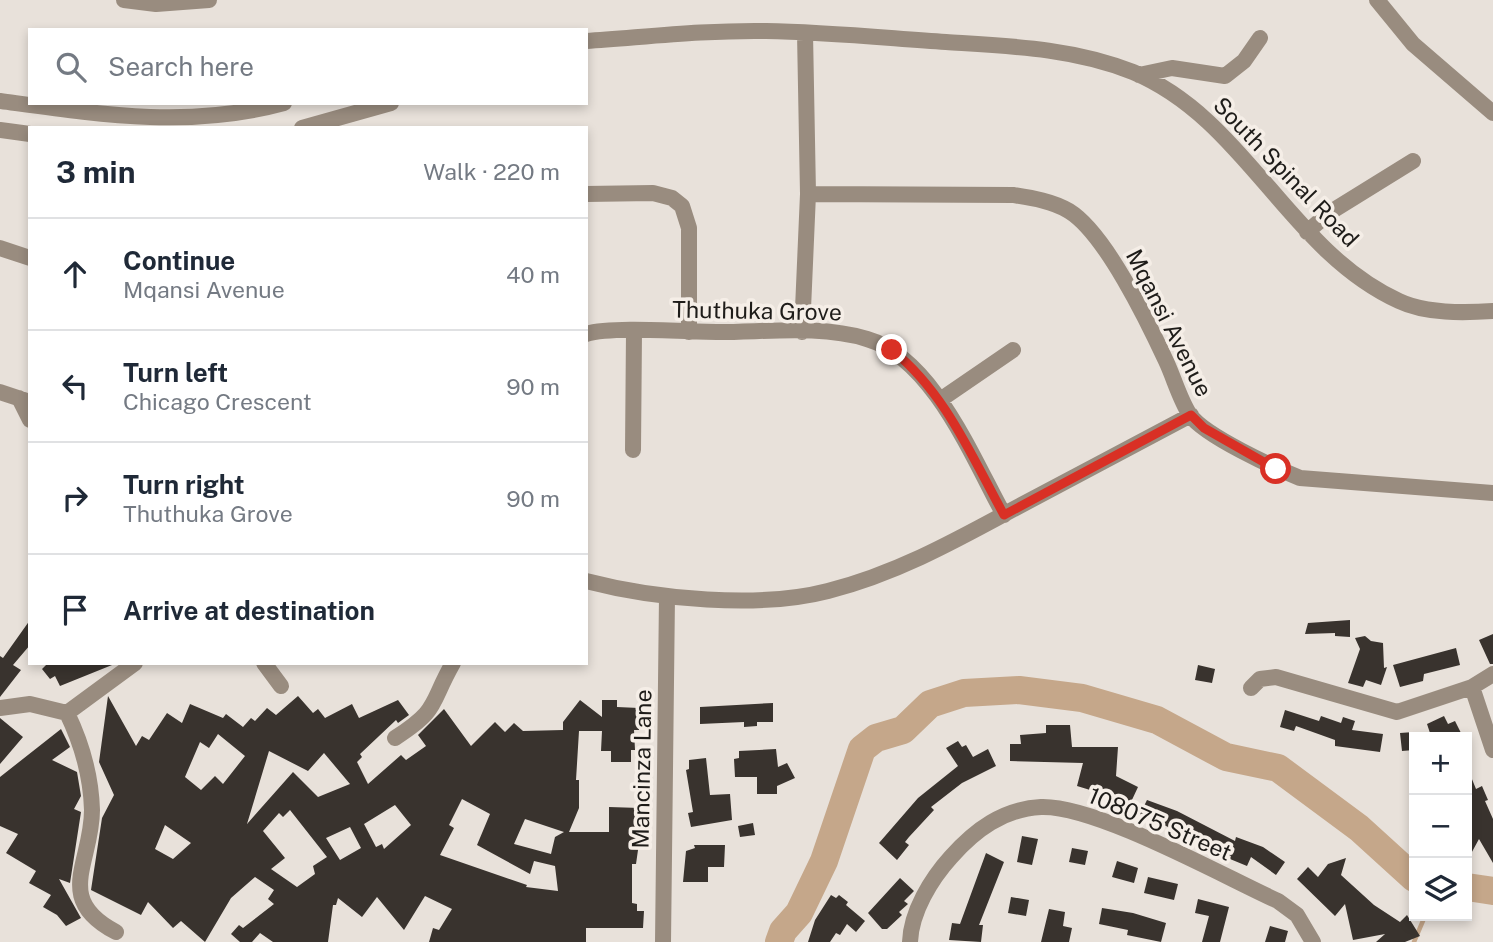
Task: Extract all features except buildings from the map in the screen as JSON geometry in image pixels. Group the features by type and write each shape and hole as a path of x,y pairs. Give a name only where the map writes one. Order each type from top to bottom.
{"street":[{"path":"124,0 156,4 209,0"},
{"path":"1377,0 1421,52 1493,113"},
{"name":"South Spinal Road","path":"588,41 764,31 1060,51 1097,60 1139,75 1198,112 1217,128 1307,232 1365,282 1401,302 1464,313 1493,311"},
{"path":"802,332 808,194 805,33"},
{"path":"1139,75 1172,68 1225,76 1244,61 1260,38"},
{"path":"0,101 28,105"},
{"path":"29,105 94,114 189,119 225,116 275,105"},
{"path":"309,126 384,105"},
{"path":"0,130 28,134"},
{"path":"1307,232 1329,213 1413,161"},
{"path":"588,194 653,193 673,198 682,206 689,228 689,332"},
{"name":"Mqansi Avenue","path":"808,194 1013,195 1042,200 1067,210 1085,222 1100,242 1154,335 1191,415 1216,435 1276,469 1300,478 1493,494"},
{"path":"0,248 28,257"},
{"path":"633,450 634,332"},
{"name":"Thuthuka Grove","path":"588,334 802,332 849,334 881,345 910,365 940,400 1004,515"},
{"path":"940,400 1013,350"},
{"path":"0,392 24,400"},
{"path":"588,582 625,591 667,596 736,599 825,592 910,564 1191,415"},
{"name":"Mancinza Lane","path":"662,942 667,596"},
{"path":"0,708 30,704 67,713 132,665"},
{"path":"265,665 281,686"},
{"path":"395,738 423,720 432,710 452,665"},
{"path":"1251,688 1261,679 1276,677 1397,712 1472,687 1493,674"},
{"path":"1472,687 1493,750"},
{"path":"67,713 79,738 90,787 90,826 79,882 83,906 95,921 116,932"},
{"name":"108075 Street","path":"909,942 911,926 919,907 941,868 962,845 997,817 1042,807 1081,812 1278,901 1297,915 1313,942"}],"waterway":[{"path":"779,942 783,931 799,913 824,861 862,749 876,738 903,730 930,704 964,693 1019,690 1082,698 1157,720 1226,757 1278,768 1359,828 1409,873"},
{"path":"1472,888 1493,891"},
{"path":"1414,942 1423,921"}],"route":[{"path":"892,350 910,365 940,400 1004,515 1191,415 1204,428 1276,469"}]}
